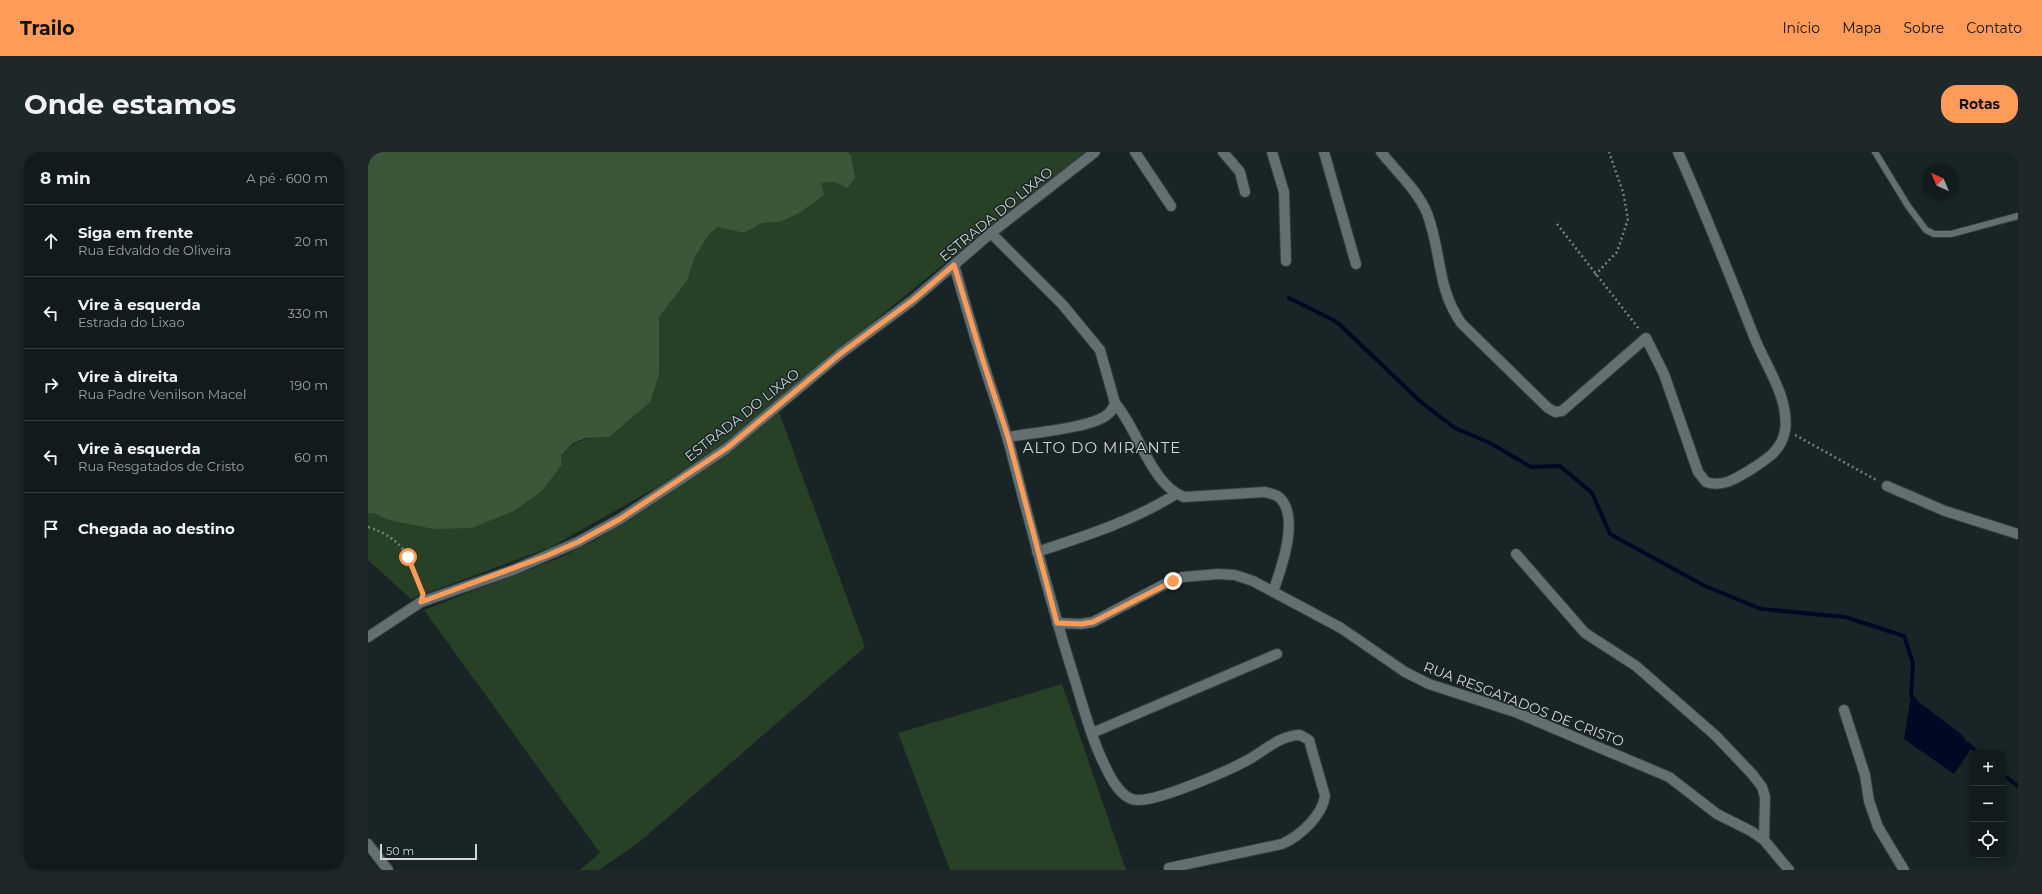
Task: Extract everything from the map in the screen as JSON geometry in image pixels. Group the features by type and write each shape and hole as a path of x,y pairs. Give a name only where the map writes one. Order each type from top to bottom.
{"street":[{"name":"ESTRADA DO LIXAO","path":"368,637 421,602 546,556 578,542 620,519 727,448 822,369 913,300 991,233 1095,152"},
{"path":"1135,152 1171,206"},
{"path":"1224,152 1240,172 1245,192"},
{"path":"1272,152 1284,192 1286,261"},
{"path":"1324,152 1356,264"},
{"path":"1381,152 1414,193 1426,212 1435,241 1440,276 1454,312 1461,323 1548,408 1555,412 1567,408 1646,338 1664,374 1698,472 1706,482 1720,484 1732,480 1775,453 1781,444 1785,430 1785,416 1780,395 1753,335 1739,296 1678,152"},
{"path":"991,233 1062,304 1100,350 1115,403 1124,413 1141,448 1162,480 1176,494 1184,497 1266,492 1276,495 1281,499 1287,515 1288,537 1284,558 1274,592"},
{"path":"954,265 1008,437 1037,552 1057,623 1092,732 1110,775 1123,792 1135,800 1169,793 1205,780 1244,762 1285,738 1300,735 1309,740 1325,796 1324,803 1295,838 1282,844 1169,868"},
{"path":"1008,437 1099,420 1108,414 1115,403"},
{"path":"1887,486 1945,511 2018,534"},
{"path":"1037,552 1126,521 1152,509 1176,494"},
{"path":"1516,554 1585,633 1636,666 1716,736 1753,775 1762,787 1765,798 1764,840"},
{"name":"RUA RESGATADOS DE CRISTO","path":"1057,623 1081,624 1093,622 1163,585 1183,577 1234,574 1253,581 1341,628 1405,672 1429,684 1515,712 1669,777 1717,814 1751,831 1764,840 1789,870"},
{"path":"1092,732 1277,654"},
{"path":"1844,710 1865,775 1869,800 1878,827 1904,870"},
{"path":"368,844 388,870"}],"lane":[{"path":"1875,152 1908,206 1926,230 1934,234 1951,234 2018,216"}],"path":[{"path":"1595,275 1617,252 1628,219 1623,192 1609,152"},
{"path":"1557,224 1595,275 1646,338"},
{"path":"1785,430 1887,486"},
{"path":"368,527 392,537 400,545 408,557 418,578 423,594 421,602"}],"green space":[{"path":"368,152 847,152 851,155 855,178 847,188 835,182 821,183 824,195 799,213 780,222 762,223 744,233 717,227 707,237 695,257 687,281 659,317 659,375 650,402 609,437 586,438 573,443 561,455 562,465 541,492 514,511 472,528 434,529 388,520 374,513 368,514"},
{"path":"847,152 1087,152 934,272 728,441 654,489 551,547 411,599 368,560 368,514 374,513 388,520 514,511 540,492 562,465 561,455 572,445 582,440 609,437 658,329 659,317 687,281 695,257 707,237 717,227 744,233 762,223 780,222 821,183 835,182 851,155"},
{"path":"779,412 865,647 637,844 599,870 580,870 600,853 424,610 559,558 596,540 752,433"},
{"path":"1062,684 1126,870 950,870 898,733"}],"water":[{"path":"1911,696 1961,734 1972,748 1954,774 1904,739"}],"waterway":[{"path":"1289,298 1337,322 1422,403 1455,428 1490,443 1531,467 1560,466 1592,493 1610,534 1705,586 1761,609 1845,617 1904,636 1913,663 1911,696 1915,700"},
{"path":"1968,744 1975,750"},
{"path":"2006,777 2018,786"}],"district":[{"name":"ALTO DO MIRANTE","path":"1102,448"}],"route":[{"path":"408,557 418,578 423,594 421,602 513,570 598,532 727,448 840,354 913,300 954,265 1008,437 1057,623 1081,624 1093,622 1127,603 1173,581"}]}
